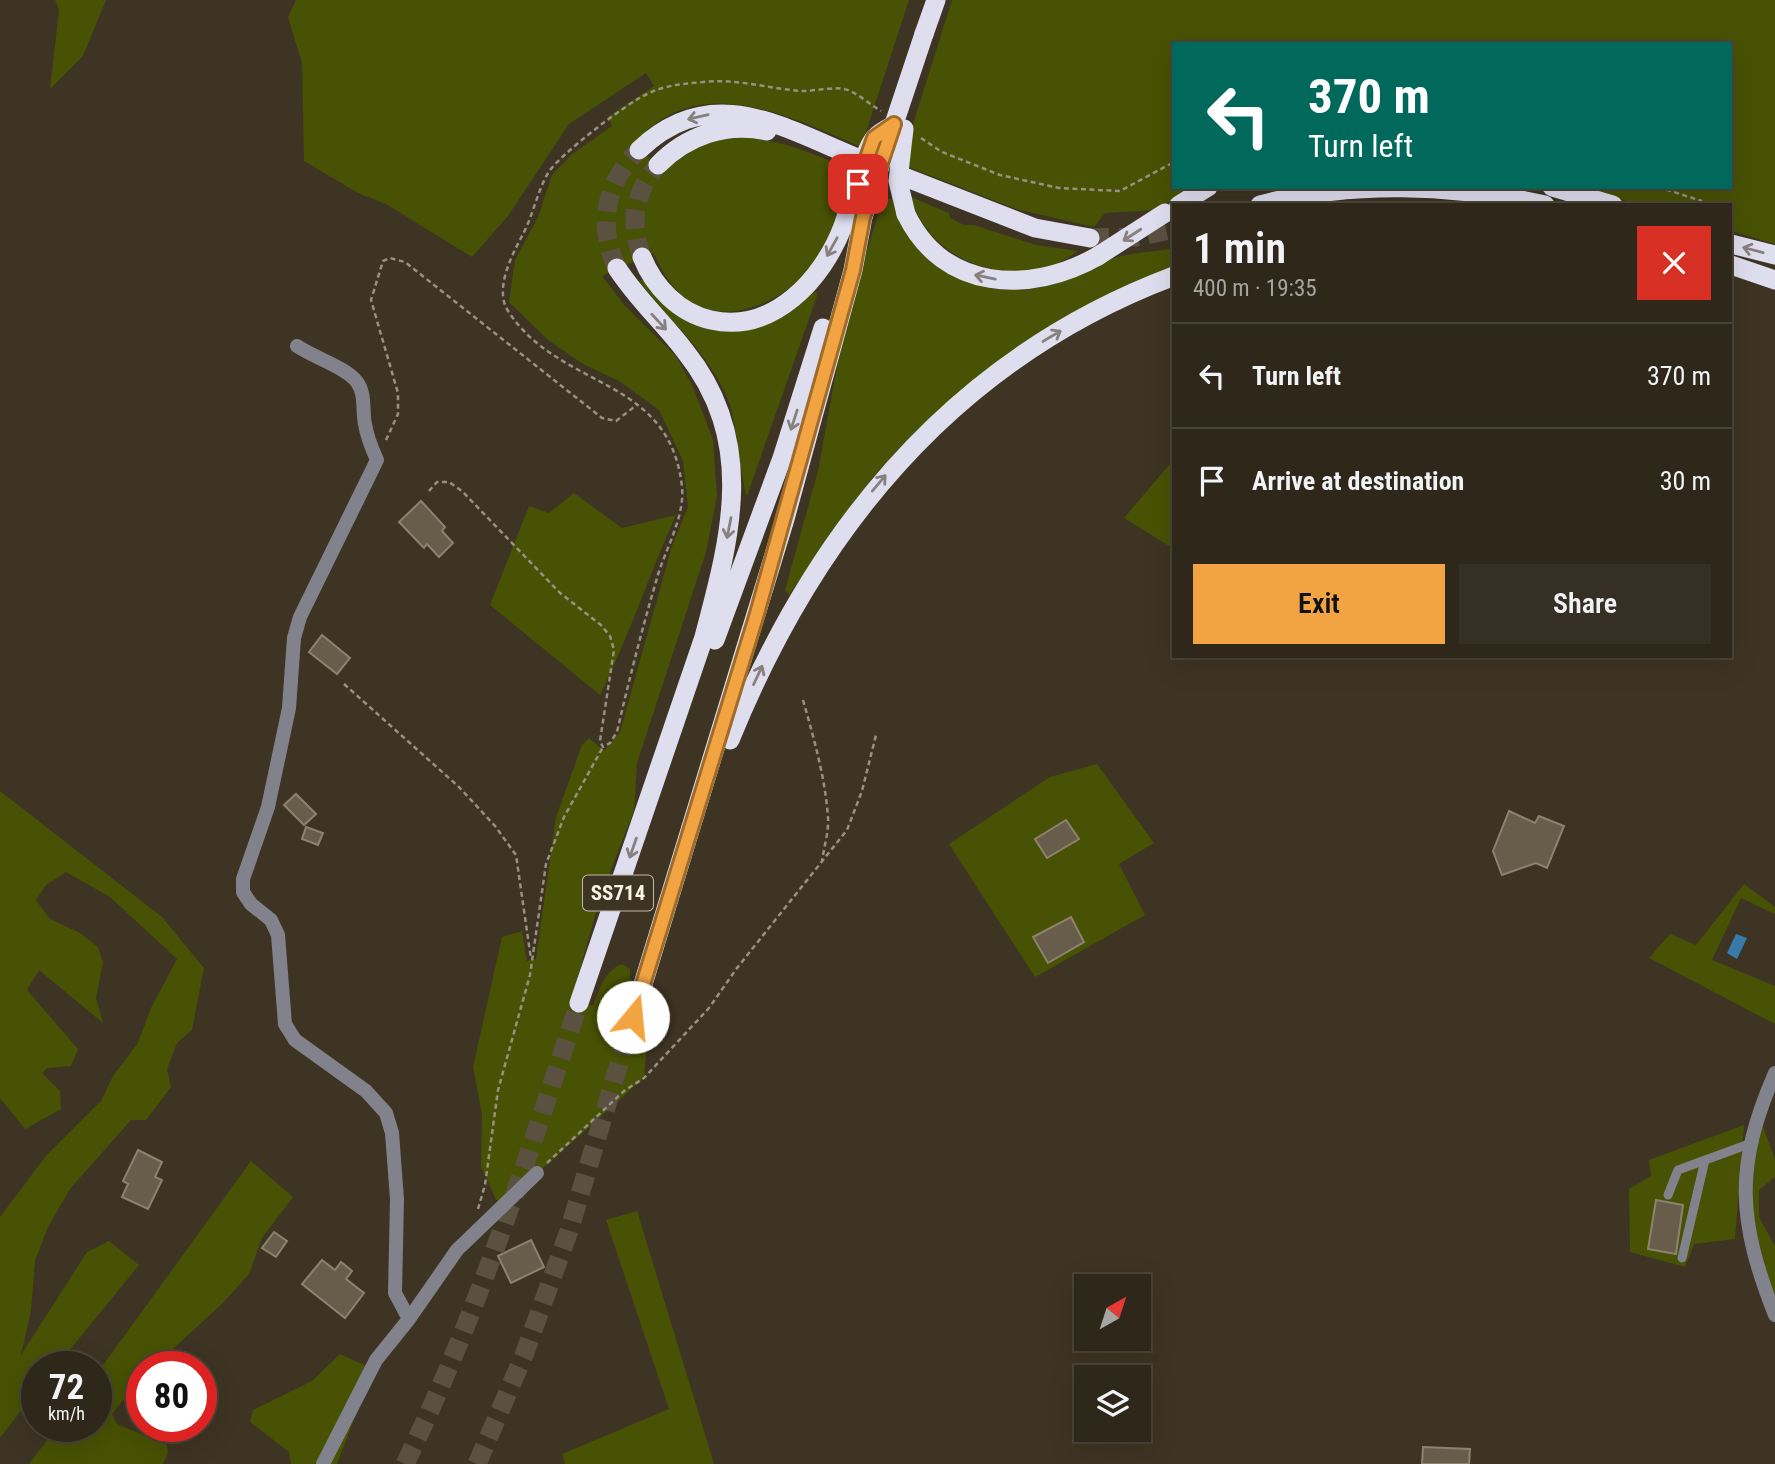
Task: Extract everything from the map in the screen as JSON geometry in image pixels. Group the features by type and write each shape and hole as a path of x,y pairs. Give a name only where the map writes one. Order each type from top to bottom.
{"highway":[{"name":"SS714","path":"579,1003 656,784 754,536 843,267 898,124 936,0"},
{"path":"924,34 928,57 900,147 898,181 906,214 917,234 939,257 955,268 981,277 1002,280 1040,278 1066,271 1098,257 1172,210"},
{"path":"639,150 655,135 675,124 701,116 725,113 783,124 810,139 860,159"},
{"path":"642,257 661,288 695,315 732,322 772,311 797,295 818,270 841,229 874,138 898,124"},
{"path":"658,164 686,142 717,131 750,128 810,139"},
{"path":"907,178 1035,228 1090,238"},
{"path":"1183,203 1205,189"},
{"path":"1417,189 1482,203"},
{"path":"1270,203 1338,190 1417,189 1475,192 1534,203"},
{"path":"1559,189 1606,203"},
{"name":"SS714","path":"633,1017 788,507 853,270 863,217"},
{"path":"1732,244 1775,256"},
{"path":"1732,265 1775,281"},
{"path":"617,268 643,304 685,350 708,382 726,427 733,467 732,515 720,577 704,637 656,784"},
{"path":"1732,275 1775,281"},
{"path":"685,851 742,710 781,628 827,552 880,481 949,412 1003,368 1096,311 1172,277"}],"street":[{"path":"297,346 317,360 344,371 358,382 363,397 365,424 377,460 307,602 294,638 289,708 268,807 243,879 243,892 251,904 271,920 278,935 285,1024 295,1040 366,1091 387,1113 392,1133 397,1199 395,1293 409,1320"},
{"path":"1775,1073 1755,1118 1749,1144 1745,1190 1750,1244 1775,1315"},
{"path":"324,1464 376,1360 409,1320 469,1237 537,1173"}],"lane":[{"path":"1668,1195 1678,1170 1749,1144"},
{"path":"1682,1258 1705,1160"}],"path":[{"path":"469,1237 485,1185 498,1090 532,962 546,864 564,817 603,747 610,743 617,732 638,642 668,541 682,506 681,486 673,450 655,418 638,404 562,363 507,310 503,296 509,261 532,219 548,173 564,154 645,94 668,85 709,81 804,91 848,90 942,152 1000,175 1059,188 1120,191 1172,163"},
{"path":"1664,189 1702,201"},
{"path":"377,460 398,414 393,371 371,300 383,261 390,258 405,262 602,418 616,421 638,404"},
{"path":"429,491 437,482 449,482 462,491 561,593 610,636 614,650 600,741 603,747"},
{"path":"344,684 458,787 495,826 516,855 532,962"},
{"path":"803,700 824,774 823,791 829,819 821,864"},
{"path":"537,1173 624,1091 644,1078 709,1008 737,968 821,864 847,830 862,791 876,735"}],"green space":[{"path":"55,0 106,0 83,56 50,89 59,10"},
{"path":"296,0 909,0 861,147 778,114 749,106 720,104 692,107 665,117 641,137 639,150 664,169 688,152 711,142 735,138 782,144 856,172 834,230 818,260 787,290 768,301 748,309 728,312 708,309 689,301 672,285 653,253 602,276 625,306 676,356 692,385 713,440 717,496 706,552 637,763 634,811 601,895 571,1000 593,1006 603,981 611,971 622,964 630,969 622,1013 649,1021 644,1078 505,1202 496,1200 481,1166 482,1115 473,1067 502,937 522,931 527,961 536,959 556,817 582,745 589,738 604,751 620,732 672,546 688,507 683,461 659,410 619,381 583,364 548,340 509,302 515,260 538,217 552,175 571,155 612,126 608,117 654,86 646,73 569,124 508,216 472,257 386,204 358,193 304,161 302,63 288,17"},
{"path":"952,0 1775,0 1775,244 1732,231 1732,203 1633,203 1589,189 1732,189 1732,42 1172,42 1172,189 1189,189 1155,210 1105,213 1094,227 1016,209 906,166 909,137"},
{"path":"911,197 949,213 950,218 964,225 974,225 1036,245 1078,251 1055,264 1031,271 1005,271 980,266 957,256 937,240 921,221"},
{"path":"883,199 892,199 900,223 913,243 929,260 970,283 993,289 1042,287 1060,282 1111,259 1133,254 1170,249 1172,258 1172,268 972,382 904,443 868,483 789,595 785,590 818,471 846,317"},
{"path":"644,279 689,322 722,331 802,302 814,292 818,293 747,496 732,411 721,384 700,353 639,281"},
{"path":"1172,461 1172,548 1124,518"},
{"path":"574,493 622,528 676,515 600,695 490,605 529,506 549,513"},
{"path":"1097,764 1154,843 1119,864 1145,915 1035,977 949,844 1050,777"},
{"path":"0,791 162,917 204,968 192,1030 177,1043 167,1069 171,1087 146,1120 131,1120 70,1189 48,1227 35,1261 31,1311 21,1351 21,1411 0,1438 0,1217 46,1156 101,1101 113,1076 138,1043 151,1008 177,959 110,897 66,872 46,885 36,900 50,919 80,933 98,947 103,962 96,998 103,1023 39,970 27,990 78,1049 71,1066 47,1068 42,1073 60,1091 61,1109 25,1129 0,1098"},
{"path":"1744,884 1775,907 1775,914 1741,898 1712,960 1775,986 1775,1024 1649,958 1670,934 1696,945"},
{"path":"1760,1119 1775,1159 1775,1177 1759,1190 1759,1217 1775,1246 1775,1315 1746,1214"},
{"path":"1744,1125 1735,1239 1694,1244 1685,1267 1630,1252 1629,1189 1651,1176 1649,1160"},
{"path":"251,1161 293,1197 262,1238 249,1274 223,1303 170,1351 126,1351 126,1397 112,1414 112,1353"},
{"path":"637,1211 714,1464 565,1464 562,1454 669,1409 606,1220"},
{"path":"109,1241 139,1265 69,1351 24,1351 87,1252"},
{"path":"340,1354 373,1369 337,1464 291,1464 289,1452 250,1422 253,1410 312,1381"},
{"path":"112,1414 117,1424 126,1428 126,1442 160,1442 167,1445 168,1453 163,1464 29,1464 46,1442 112,1442"}],"water":[{"path":"1736,934 1747,938 1737,959 1727,953"}],"building":[{"path":"421,501 445,527 442,531 453,543 439,557 427,544 424,548 399,522"},
{"path":"322,635 350,658 337,674 309,652"},
{"path":"296,794 316,814 304,825 284,805"},
{"path":"1509,811 1535,823 1539,816 1564,826 1547,868 1536,863 1502,875 1493,851"},
{"path":"1066,820 1079,839 1047,858 1035,839"},
{"path":"306,827 323,833 318,845 302,839"},
{"path":"1071,917 1084,942 1048,963 1033,937"},
{"path":"138,1150 162,1162 155,1177 162,1180 148,1209 122,1197 128,1184 123,1181"},
{"path":"1656,1200 1683,1205 1676,1254 1648,1249"},
{"path":"274,1232 287,1241 276,1257 262,1248"},
{"path":"531,1240 544,1267 511,1283 498,1256"},
{"path":"322,1260 335,1270 341,1262 352,1271 346,1279 364,1293 345,1318 302,1284"},
{"path":"1423,1447 1470,1449 1469,1464 1422,1464"}],"tunnel":[{"path":"617,268 607,236 608,205 618,176 639,150"},
{"path":"642,257 636,232 636,208 644,186 658,165"},
{"path":"1090,238 1137,237 1172,229"},
{"path":"405,1464 478,1294 579,1003"},
{"path":"477,1464 524,1355 569,1231 633,1017"}],"route":[{"path":"633,1017 785,519 853,270 863,217 894,124 874,138 858,184"}]}
